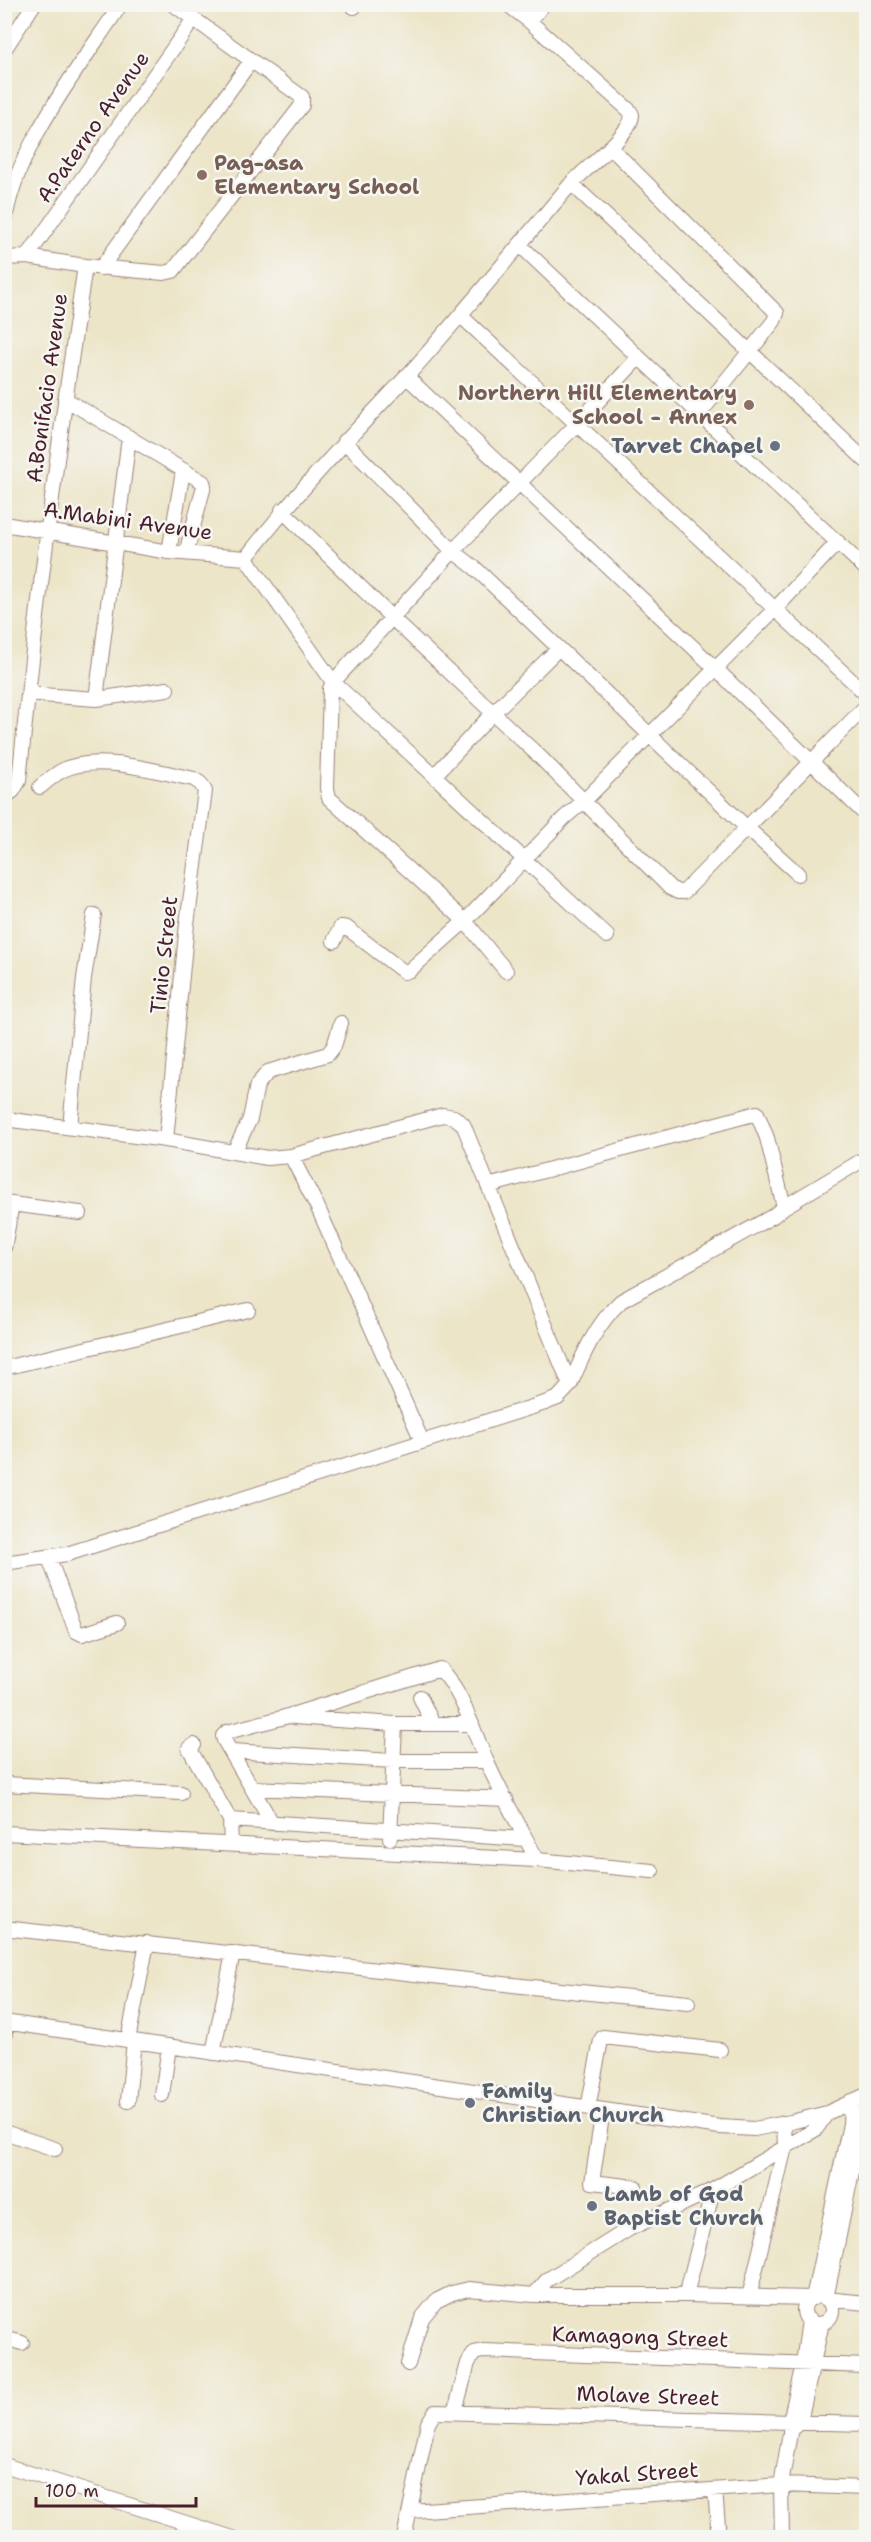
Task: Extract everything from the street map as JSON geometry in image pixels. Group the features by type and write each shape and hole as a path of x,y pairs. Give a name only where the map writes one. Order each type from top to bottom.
{"street":[{"path":"4,50 34,4"},
{"path":"4,229 19,173 42,125 122,4"},
{"path":"4,258 27,257 101,268 164,273 173,271 304,101 173,4"},
{"path":"507,4 630,111 632,115 630,123 610,147 572,184 461,316 282,510 246,558 333,682 608,936"},
{"path":"529,21 544,4"},
{"name":"A.Paterno Avenue","path":"27,257 192,20"},
{"path":"101,268 251,61"},
{"path":"610,147 777,313 774,321 700,413"},
{"path":"572,184 867,461"},
{"path":"521,246 638,358 867,569"},
{"name":"A.Bonifacio Avenue","path":"5,797 20,781 28,694 65,399 85,266"},
{"path":"461,316 867,694"},
{"path":"506,971 465,921 329,798 327,788 330,689 333,682 453,551 578,424 638,358"},
{"path":"406,376 867,815"},
{"path":"65,399 183,471 201,479 204,486 186,553"},
{"path":"96,699 129,437"},
{"path":"344,441 453,551 475,568 746,827 798,873"},
{"path":"169,552 183,471"},
{"path":"282,510 584,801 674,891 681,893 867,706"},
{"name":"A.Mabini Avenue","path":"4,525 169,552 246,558"},
{"path":"334,941 341,927 347,928 406,972 465,921 564,818 584,801 776,608 837,542"},
{"path":"434,776 493,713 559,648"},
{"path":"28,694 96,699 167,689"},
{"name":"Tinio Street","path":"40,787 63,770 98,763 194,779 205,791 187,924 166,1140"},
{"path":"70,1127 84,978 94,915"},
{"path":"234,1152 250,1119 256,1085 268,1072 328,1053 334,1046 341,1023"},
{"path":"488,1186 757,1113 767,1138 784,1207"},
{"path":"4,1119 166,1140 267,1158 291,1156 442,1115 454,1117 462,1124 570,1385"},
{"path":"291,1156 318,1208 422,1441"},
{"path":"4,1563 48,1558 187,1517 558,1398 570,1385 587,1347 609,1312 621,1301 773,1216 784,1207 867,1158"},
{"path":"4,1248 8,1204 80,1213"},
{"path":"4,1368 248,1310"},
{"path":"48,1558 76,1631 82,1634 117,1623"},
{"path":"272,1823 224,1740 227,1732 285,1717 440,1669 447,1676 472,1724 486,1761 537,1860"},
{"path":"420,1697 433,1724"},
{"path":"285,1717 395,1724 472,1724"},
{"path":"389,1852 395,1724"},
{"path":"194,1745 189,1748 230,1820 231,1844"},
{"path":"232,1751 393,1761 486,1761"},
{"path":"4,1784 181,1793"},
{"path":"252,1788 506,1799"},
{"path":"230,1820 526,1839"},
{"path":"4,1833 537,1860 652,1871"},
{"path":"4,1928 688,2003"},
{"path":"128,2101 131,2041 147,1943"},
{"path":"213,2053 233,1953"},
{"path":"4,2041 5,2022 720,2127 754,2129 784,2123 827,2113 867,2095"},
{"path":"588,2108 600,2040 603,2037 720,2049"},
{"path":"162,2095 169,2046"},
{"path":"819,2298 850,2124 851,2101"},
{"path":"816,2322 805,2308 819,2298 867,2103"},
{"path":"603,2110 592,2182 635,2187"},
{"path":"534,2295 547,2280 629,2229 713,2190 816,2129 827,2113"},
{"path":"749,2297 785,2146 784,2123"},
{"path":"4,2132 55,2149"},
{"path":"686,2295 713,2190"},
{"path":"408,2364 422,2318 436,2301 452,2293 469,2289 534,2295 686,2295 819,2298 867,2302"},
{"path":"816,2322 829,2319 832,2310 819,2298"},
{"path":"782,2538 781,2485 816,2322"},
{"path":"4,2338 22,2343"},
{"name":"Kamagong Street","path":"455,2411 468,2363 474,2354 483,2351 867,2366"},
{"name":"Molave Street","path":"411,2511 431,2416 435,2412 794,2424 867,2424"},
{"path":"4,2465 233,2538"},
{"name":"Yakal Street","path":"411,2511 781,2485 867,2488"},
{"path":"715,2490 719,2538"},
{"path":"404,2538 411,2511"}],"place":[{"name":"Pag-asa Elementary School","path":"202,175"},
{"name":"Northern Hill Elementary School - Annex","path":"749,405"},
{"name":"Tarvet Chapel","path":"775,446"},
{"name":"Family Christian Church","path":"470,2103"},
{"name":"Lamb of God Baptist Church","path":"592,2206"}]}
